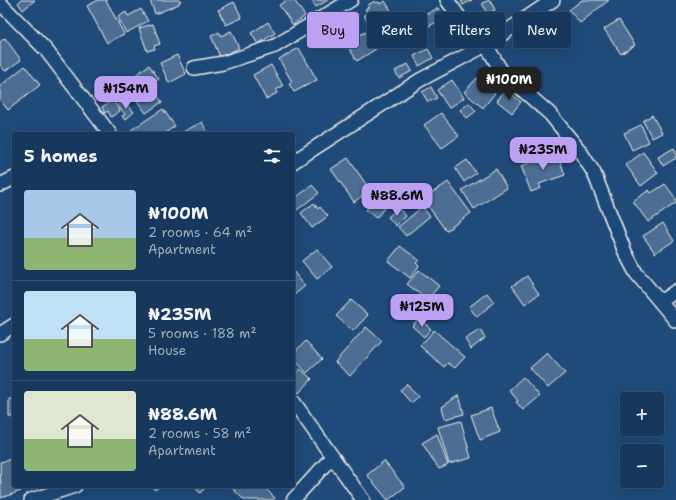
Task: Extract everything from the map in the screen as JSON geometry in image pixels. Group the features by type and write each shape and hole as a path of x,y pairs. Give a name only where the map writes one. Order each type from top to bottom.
{"street":[{"path":"194,68 223,63 275,46 351,0"},
{"path":"447,0 456,12"},
{"path":"505,32 553,0"},
{"path":"0,3 46,50 108,132"},
{"path":"295,161 420,80 480,48"},
{"path":"488,48 502,72 550,114 580,152 594,173 625,252 636,273 676,321"},
{"path":"0,185 12,179"},
{"path":"660,302 676,291"},
{"path":"0,334 12,326"},
{"path":"295,404 332,457 353,494 363,500"},
{"path":"293,500 332,457"},
{"path":"31,500 69,488"}],"building":[{"path":"21,0 35,0 23,10 18,3"},
{"path":"98,0 106,0 124,34 107,43 87,6"},
{"path":"150,0 181,1 179,4 155,14"},
{"path":"287,0 294,0 305,16 293,25 279,5"},
{"path":"311,0 328,0 316,7"},
{"path":"461,0 472,0 463,5"},
{"path":"490,0 495,10 486,12 482,3"},
{"path":"582,0 609,0 580,23 569,10"},
{"path":"375,1 376,3 379,2 380,4 385,1 392,12 367,12 365,9 369,7 368,5"},
{"path":"234,2 242,18 226,25 218,10"},
{"path":"438,8 440,12 435,12 435,23 427,27 427,14"},
{"path":"141,9 148,21 126,33 118,17 126,12 128,16"},
{"path":"367,14 367,21 364,15"},
{"path":"619,20 635,45 621,54 604,29"},
{"path":"268,22 275,33 258,44 251,33"},
{"path":"153,24 160,44 154,46 155,49 147,51 139,28"},
{"path":"231,31 239,48 220,57 211,36 219,32 221,36"},
{"path":"365,32 367,35 367,48 376,49 357,61 349,48 359,48 359,35"},
{"path":"5,38 21,60 5,71 0,65 0,42"},
{"path":"299,48 317,80 294,92 289,84 292,82 279,59"},
{"path":"428,49 433,58 419,66 414,56"},
{"path":"177,55 186,74 169,83 160,63"},
{"path":"408,64 412,71 399,78 395,71"},
{"path":"149,65 159,79 138,94 129,80"},
{"path":"271,65 283,86 276,90 277,93 266,99 253,75"},
{"path":"25,66 40,85 8,110 0,100 0,86"},
{"path":"491,69 500,77 490,87 481,78"},
{"path":"477,78 495,93 483,108 464,92"},
{"path":"452,80 464,98 449,108 437,90"},
{"path":"152,87 162,102 146,113 135,98"},
{"path":"431,87 437,98 428,102 422,92"},
{"path":"506,89 521,102 512,113 497,101"},
{"path":"113,100 120,111 111,117 108,111 105,113 102,107"},
{"path":"124,101 134,112 125,120 122,116 125,114 118,106"},
{"path":"469,103 476,111 467,118 460,110"},
{"path":"163,109 175,126 167,132 132,132 131,130"},
{"path":"441,113 459,136 442,148 424,125"},
{"path":"652,115 662,133 652,138 643,121"},
{"path":"202,122 207,132 183,132"},
{"path":"641,125 649,142 632,150 624,133"},
{"path":"674,148 676,158 663,166 658,157"},
{"path":"557,152 565,175 539,184 541,188 531,192 521,166"},
{"path":"643,152 658,173 641,186 626,165"},
{"path":"348,158 370,190 354,202 331,169"},
{"path":"467,160 476,173 464,182 455,168"},
{"path":"496,169 507,188 474,209 462,190"},
{"path":"448,182 471,213 446,231 423,199"},
{"path":"665,184 676,199 676,203 648,222 633,201 649,190 651,193"},
{"path":"312,185 319,193 295,211 295,198"},
{"path":"373,195 386,206 376,218 366,210 373,202 369,199"},
{"path":"314,203 318,209 320,207 328,216 312,228 301,213"},
{"path":"422,207 430,216 406,236 398,227"},
{"path":"398,208 406,216 396,226 388,217"},
{"path":"663,223 674,241 655,253 643,236"},
{"path":"400,246 419,260 416,263 419,266 410,278 388,261"},
{"path":"317,249 332,267 317,279 302,261"},
{"path":"419,270 439,286 427,300 407,284"},
{"path":"295,274 305,286 295,294"},
{"path":"527,276 539,294 525,304 512,286"},
{"path":"487,293 494,302 477,317 469,307"},
{"path":"351,300 368,315 353,331 336,316"},
{"path":"419,318 431,329 424,337 412,326"},
{"path":"366,327 382,341 350,376 335,362"},
{"path":"434,330 465,357 455,368 448,363 444,367 420,346"},
{"path":"480,330 485,338 471,349 465,339"},
{"path":"306,341 322,359 307,373 295,360 295,351"},
{"path":"547,353 565,373 548,388 530,368"},
{"path":"300,369 312,379 299,393 295,389 295,375"},
{"path":"523,377 540,396 523,410 509,390"},
{"path":"407,384 418,397 411,403 400,390"},
{"path":"459,395 464,414 445,419 442,407"},
{"path":"9,399 12,399 12,417 9,417"},
{"path":"491,408 500,432 480,440 471,415"},
{"path":"461,421 471,458 449,464 438,427"},
{"path":"437,434 448,465 439,469 422,443"},
{"path":"12,459 12,488 20,488 21,491 1,498 0,462"},
{"path":"384,461 405,487 388,500 367,475"},
{"path":"196,488 205,488 200,493"},
{"path":"232,488 265,488 275,498 272,500 244,500"}]}
